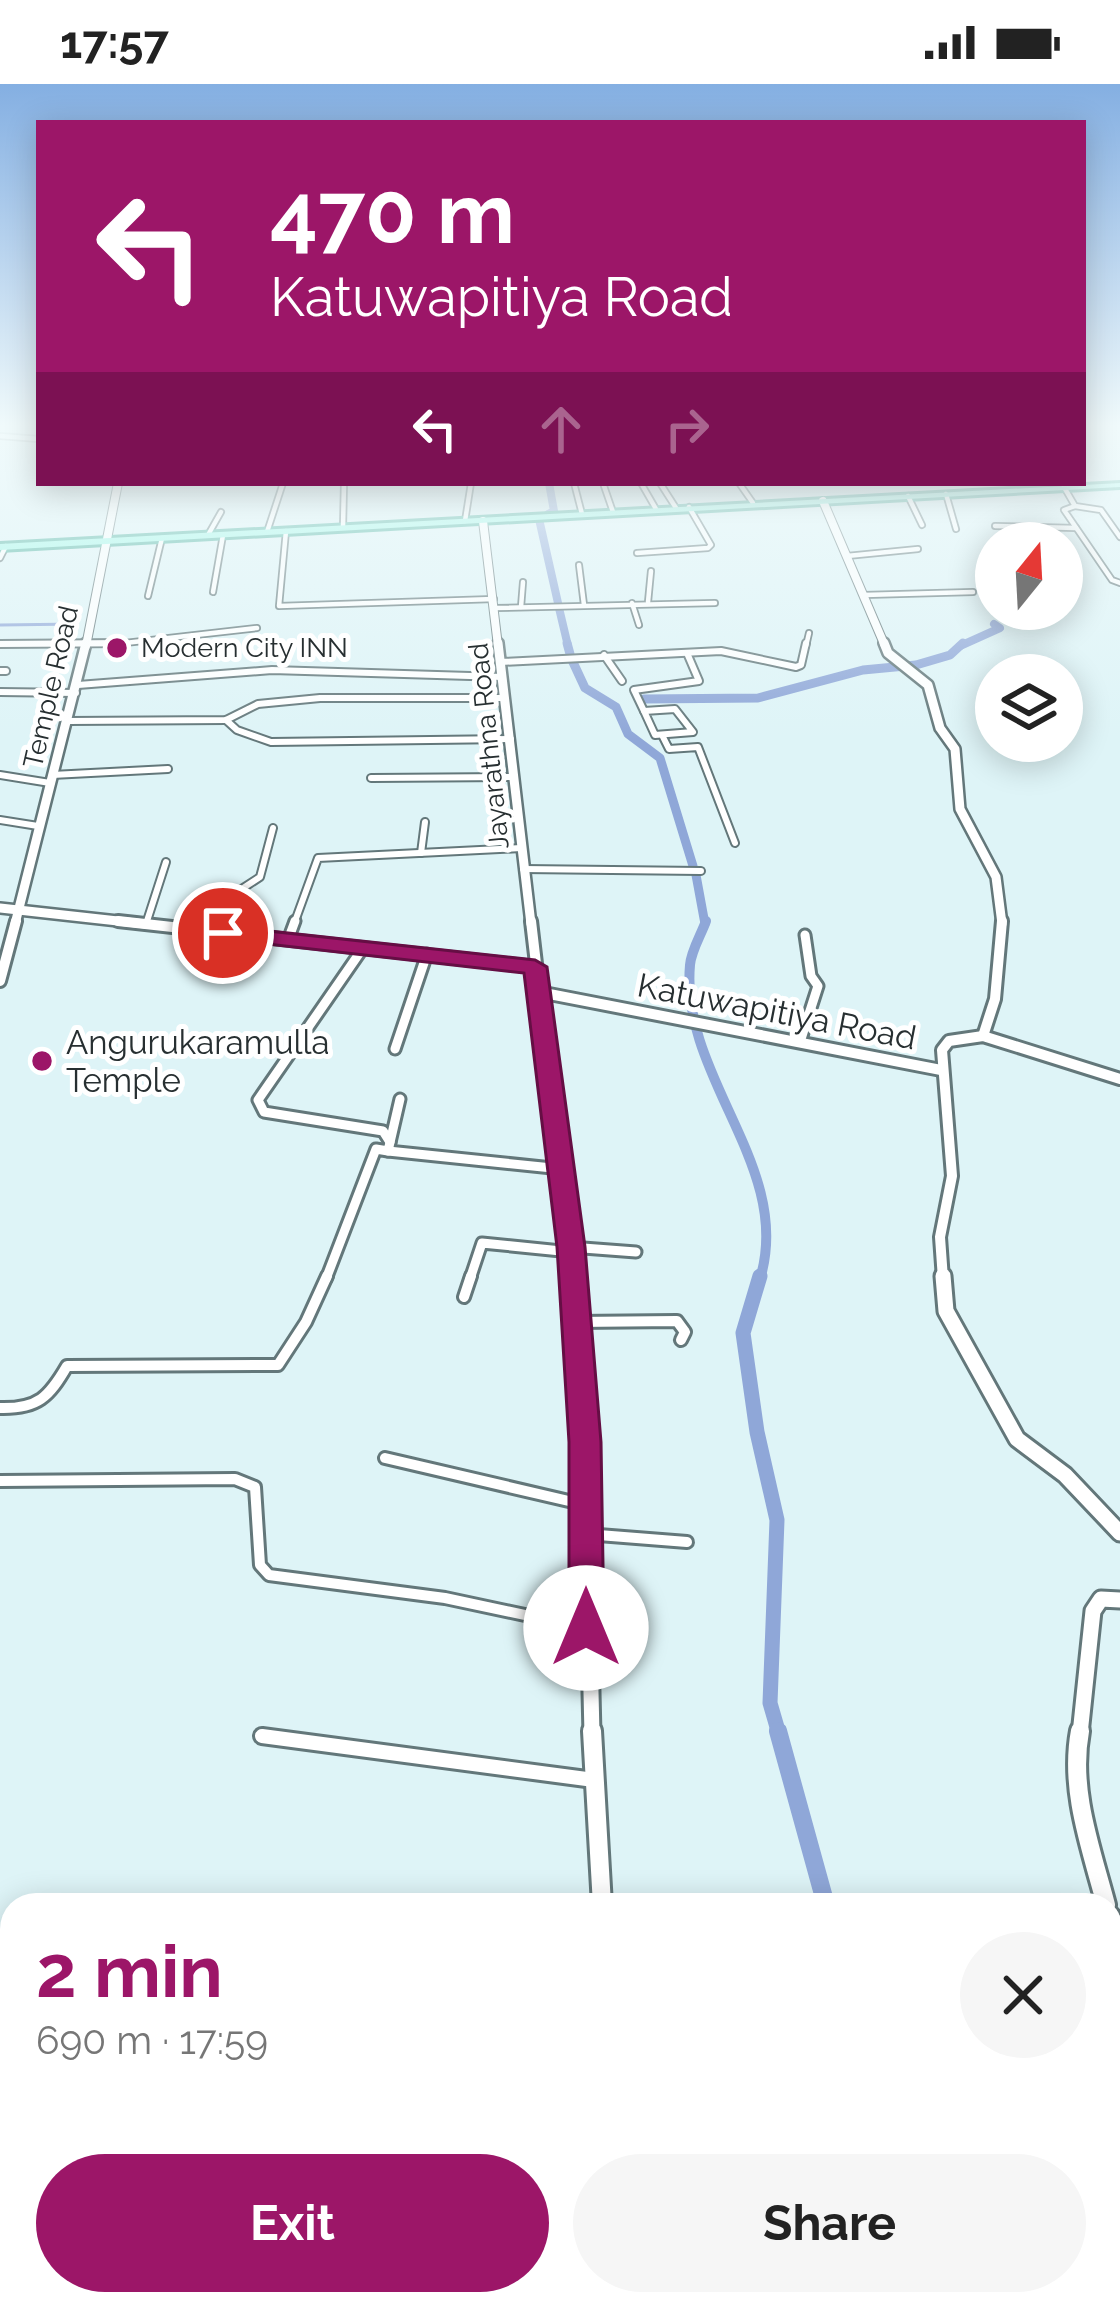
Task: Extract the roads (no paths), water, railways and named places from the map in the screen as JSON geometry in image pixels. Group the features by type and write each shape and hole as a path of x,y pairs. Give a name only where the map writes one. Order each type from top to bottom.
{"main road":[{"path":"3,546 265,532"}],"street":[{"name":"Temple Road","path":"0,981 77,689 106,532"},
{"path":"208,536 210,532"},
{"path":"286,532 279,607 716,603"},
{"name":"Jayarathna Road","path":"485,532 571,1250 601,1893"},
{"path":"637,553 708,548 711,545 704,532"},
{"path":"837,532 894,658 928,685 940,728 955,748 960,809 996,877 1002,923 995,999 983,1036 1120,1079"},
{"path":"213,592 223,535"},
{"path":"148,596 162,538"},
{"path":"1083,538 1112,580 1120,584"},
{"path":"0,558 3,546"},
{"path":"847,556 918,549"},
{"path":"579,565 584,605"},
{"path":"648,602 651,571"},
{"path":"521,607 523,582"},
{"path":"864,595 973,592"},
{"path":"632,603 639,626"},
{"path":"0,644 86,646 257,628"},
{"path":"501,662 721,651 796,667 801,665 809,633"},
{"path":"643,711 675,709 693,732 655,735 643,711 635,688 699,682 687,652"},
{"path":"604,655 622,681"},
{"path":"0,692 272,670 503,677"},
{"path":"68,721 226,720 273,701 505,698"},
{"path":"226,720 237,730 272,742 511,740"},
{"path":"663,737 669,749 698,747 734,843"},
{"path":"0,775 51,779 168,769"},
{"path":"371,778 514,777"},
{"path":"0,820 38,826"},
{"path":"421,853 424,822"},
{"path":"223,933 237,892 260,877 273,828"},
{"path":"288,940 318,858 521,848"},
{"path":"146,924 166,862"},
{"path":"523,869 701,871"},
{"path":"0,908 535,967"},
{"path":"800,1042 818,986 811,976 805,934"},
{"path":"362,948 258,1100 264,1112 383,1132 389,1147"},
{"path":"395,1048 427,954"},
{"name":"Katuwapitiya Road","path":"539,992 941,1070 942,1050 949,1041 983,1036"},
{"path":"941,1070 952,1176 940,1237 946,1311 1017,1439 1065,1475 1120,1533"},
{"path":"389,1147 400,1100"},
{"path":"0,1408 32,1410 46,1402 67,1366 278,1364 289,1353 328,1272 376,1149 562,1169"},
{"path":"464,1297 482,1243 636,1252"},
{"path":"576,1322 676,1322 685,1332 681,1340"},
{"path":"385,1458 586,1504"},
{"path":"0,1481 235,1479 255,1487 260,1565 269,1575 445,1598 586,1628"},
{"path":"586,1534 687,1542"},
{"path":"1103,1893 1078,1800 1076,1755 1088,1692 1093,1610 1100,1600 1120,1600"},
{"path":"262,1736 594,1780"}],"waterway":[{"path":"542,532 558,603"},
{"path":"559,608 568,646"},
{"path":"0,625 77,624"},
{"path":"960,646 996,630"},
{"path":"567,643 570,654"},
{"path":"644,699 758,698 863,670 916,665 950,655 963,643"},
{"path":"572,660 585,688 616,707 628,734 660,758 693,866"},
{"path":"696,875 705,924"},
{"path":"705,924 691,960 692,1006 702,1046 762,1199 766,1238 760,1279"},
{"path":"760,1276 743,1333 757,1432 777,1520 770,1703 779,1734"},
{"path":"778,1731 823,1893"}],"place":[{"name":"Modern City INN","path":"117,648"},
{"name":"Angurukaramulla Temple","path":"42,1061"}]}
